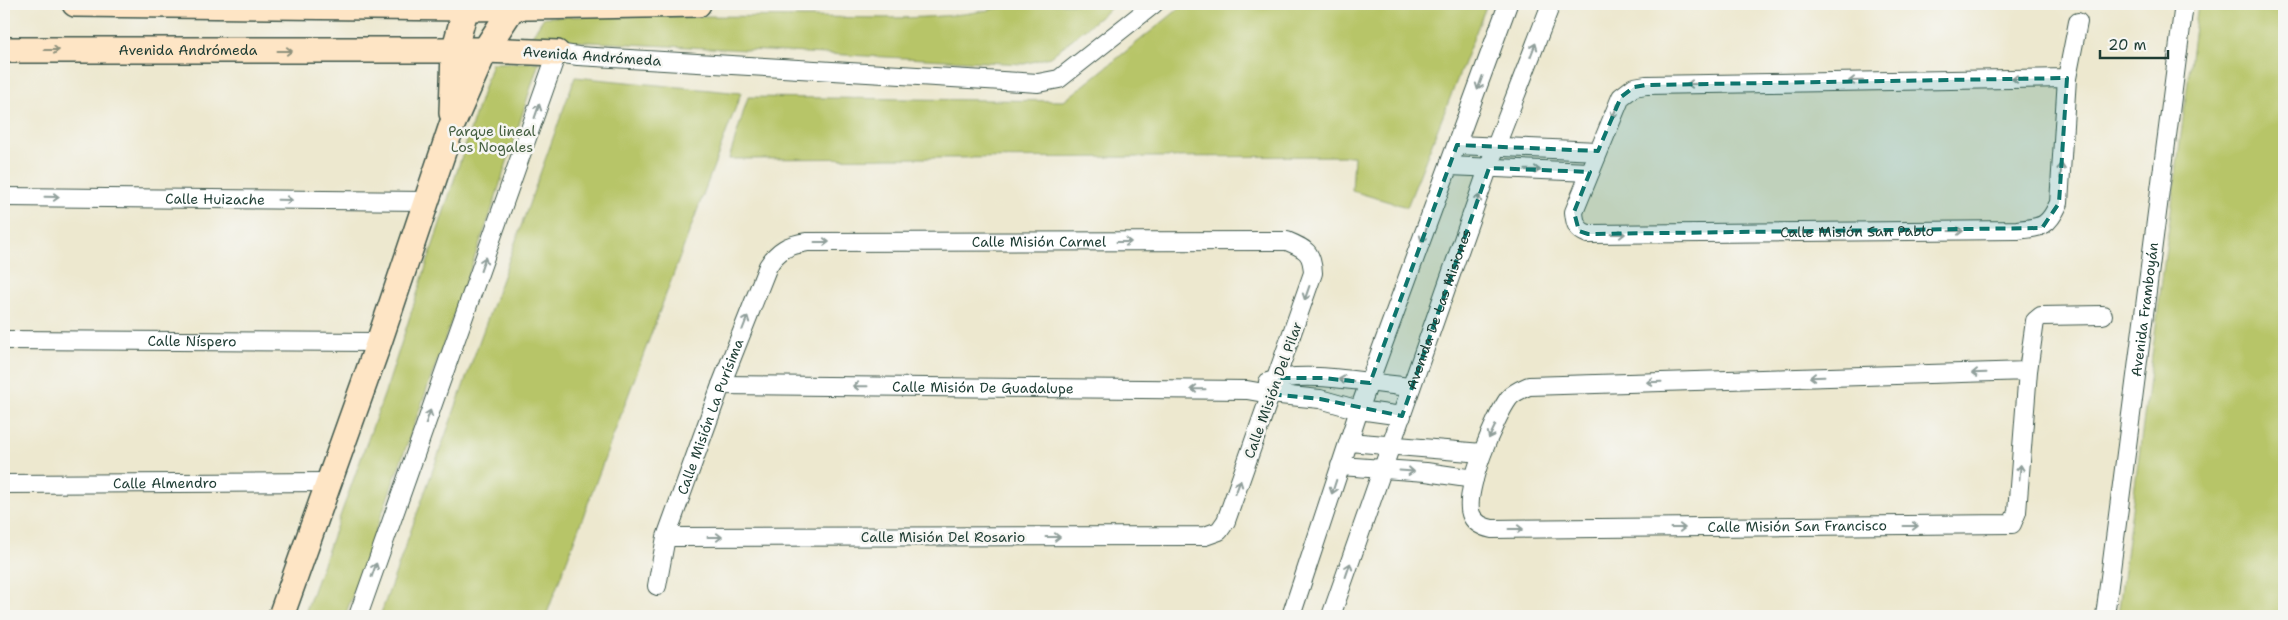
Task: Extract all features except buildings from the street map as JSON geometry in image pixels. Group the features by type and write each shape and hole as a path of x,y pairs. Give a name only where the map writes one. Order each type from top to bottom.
{"street":[{"path":"75,4 466,6 515,4 698,4"},
{"path":"281,616 379,342 452,125 485,50 515,4"},
{"name":"Avenida Andrómeda","path":"4,50 485,50 1038,84 1059,79 1154,4"},
{"path":"1291,616 1359,410 1508,4"},
{"name":"Avenida De Las Misiones","path":"1331,616 1496,146 1551,4"},
{"name":"Avenida Framboyán","path":"2105,616 2184,4"},
{"path":"452,125 454,51 466,6"},
{"name":"Calle Misión San Pablo","path":"2067,78 1646,84 1634,87 1621,97 1574,212 1575,222 1580,230 1588,234 2017,230 2042,228 2052,218 2059,203 2067,78 2078,22"},
{"path":"358,616 557,53"},
{"path":"1457,145 1598,151"},
{"path":"1449,166 1590,172"},
{"name":"Calle Huizache","path":"4,197 426,201"},
{"name":"Calle Misión Carmel","path":"776,253 790,244 816,242 1287,241 1304,248"},
{"name":"Calle Misión Del Pilar","path":"1219,531 1226,521 1270,394 1278,378 1313,273 1312,259 1304,248"},
{"name":"Calle Misión La Purísima","path":"657,586 666,537 721,385 768,266 776,253"},
{"name":"Calle Misión San Francisco","path":"2028,371 1529,386 1517,391 1509,398 1482,453 1474,479 1469,506 1471,516 1480,526 1492,529 2012,524 2017,512 2028,371 2035,321 2041,316 2102,315"},
{"name":"Calle Níspero","path":"4,340 379,342"},
{"name":"Calle Misión De Guadalupe","path":"1247,390 1278,378 1323,378 1412,387"},
{"name":"Calle Misión De Guadalupe","path":"721,385 1247,390 1320,399 1359,410 1402,416"},
{"path":"1349,442 1482,453"},
{"path":"1340,466 1437,473 1474,479"},
{"name":"Calle Almendro","path":"4,484 328,482"},
{"name":"Calle Misión Del Rosario","path":"666,537 1205,536 1219,531"}],"highlighted area":[{"path":"2067,78 2059,203 2042,228 1588,234 1579,231 1574,212 1590,172 1489,168 1402,416 1320,399 1270,394 1278,378 1323,378 1370,383 1457,145 1598,151 1621,97 1634,87 1646,85"}],"green space":[{"path":"1015,4 1116,4 1050,57 1024,64 530,39 544,17 909,18 962,14"},
{"path":"1185,4 1487,4 1407,207 1352,191 1354,156 729,159 748,97 1064,101"},
{"path":"2198,4 2284,4 2284,616 2118,616"},
{"name":"Parque lineal Los Nogales","path":"539,62 491,212 345,616 304,616 388,384 492,63"},
{"path":"575,77 741,93 546,616 380,616"}]}
